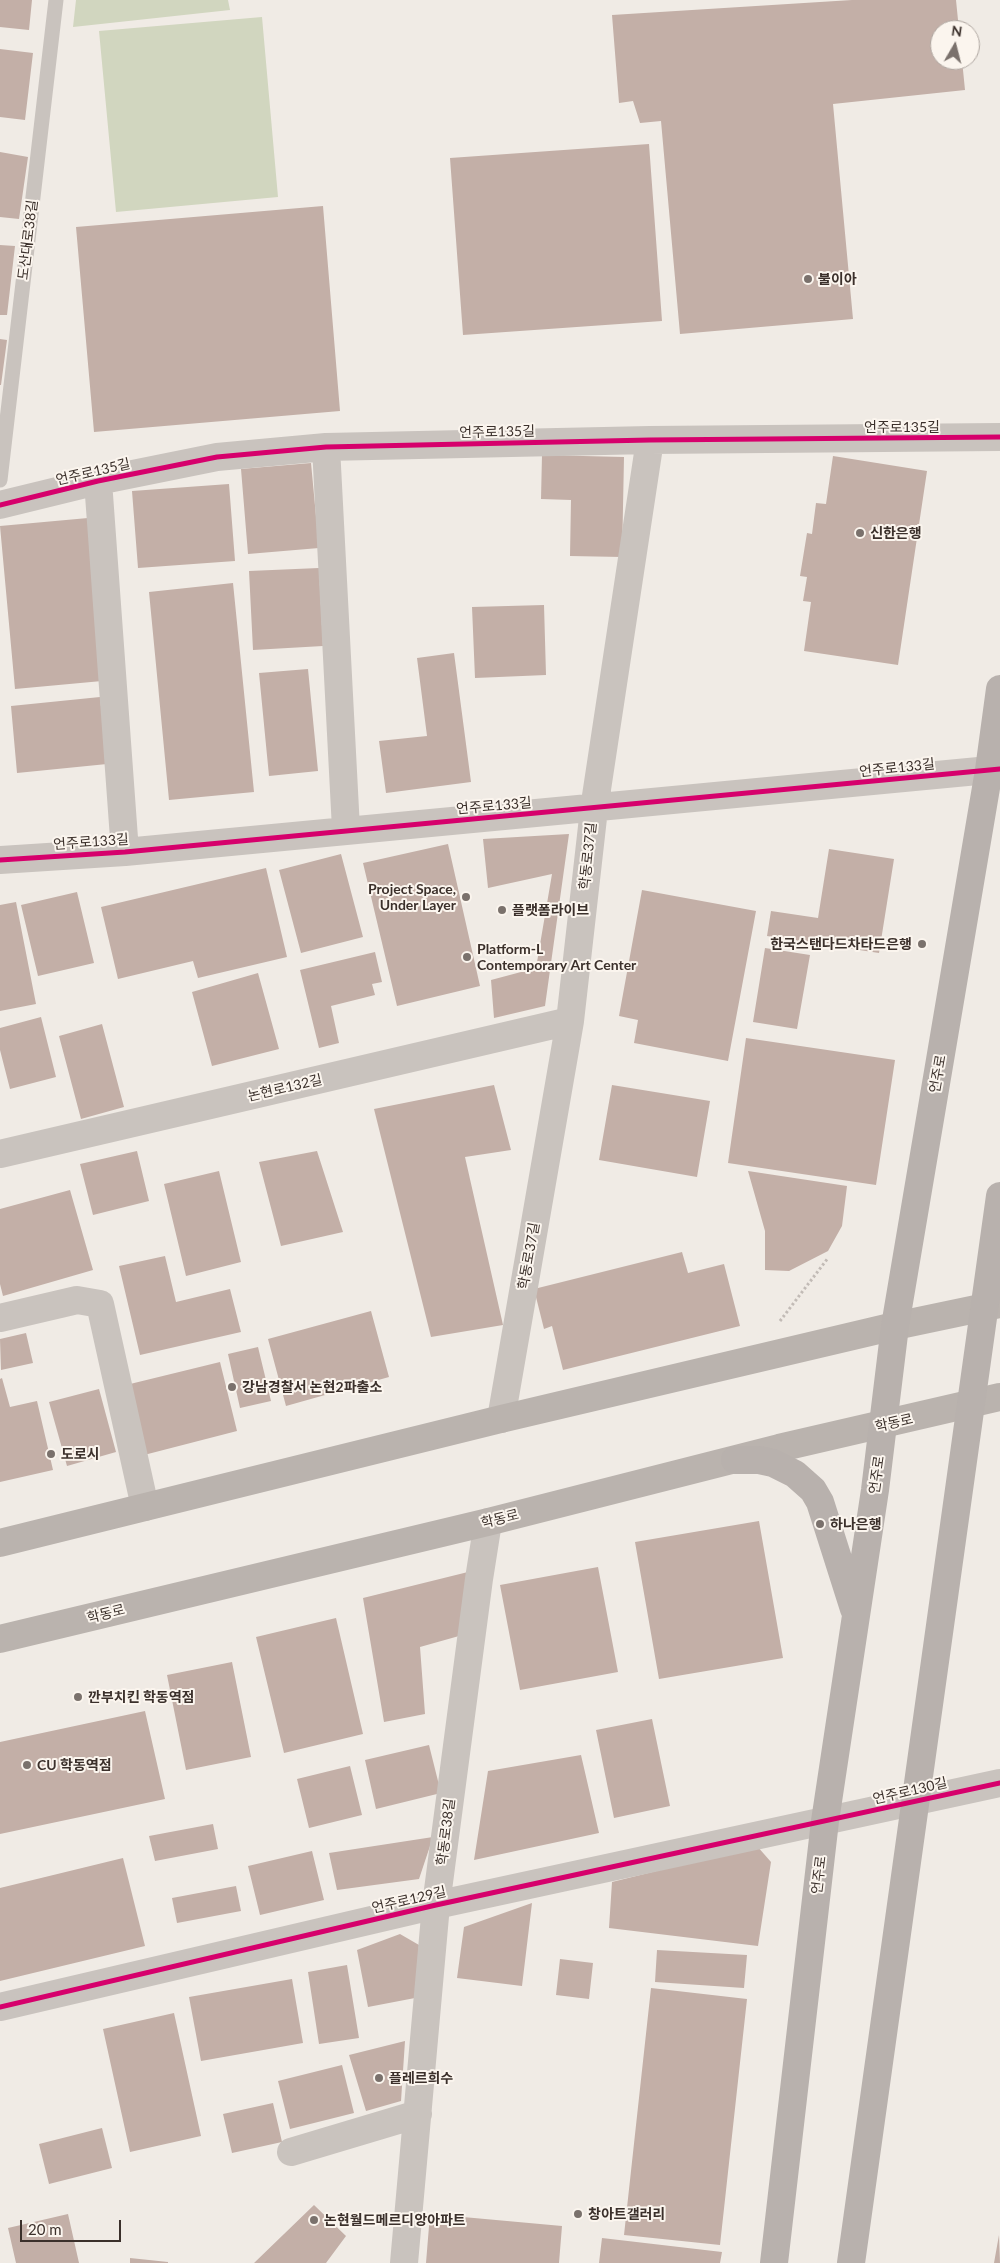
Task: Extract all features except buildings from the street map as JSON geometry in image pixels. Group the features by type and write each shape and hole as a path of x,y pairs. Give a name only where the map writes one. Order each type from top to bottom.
{"main road":[{"name":"언주로","path":"774,2263 825,1822 884,1426 895,1326 995,770 1000,689"},
{"path":"851,2263 970,1405 993,1305 1000,1196"},
{"path":"0,1543 501,1419 895,1326 993,1305"},
{"name":"학동로","path":"0,1640 1000,1397"},
{"path":"735,1460 759,1460 773,1463 795,1474 813,1490 820,1502 856,1614"}],"street":[{"name":"언주로135길","path":"0,505 98,481 217,457 326,448 650,440 1000,437"},
{"name":"학동로37길","path":"501,1419 570,1021 594,809 650,440"},
{"path":"326,448 346,830"},
{"name":"언주로133길","path":"98,481 125,852"},
{"name":"언주로133길","path":"0,860 125,852 995,770"},
{"name":"논현로132길","path":"0,1154 570,1021"},
{"path":"0,1318 77,1300 100,1304 145,1507"},
{"name":"학동로38길","path":"404,2263 436,1905 478,1579 488,1522"},
{"name":"언주로130길","path":"825,1822 1000,1783"},
{"name":"언주로129길","path":"0,2007 436,1905 825,1822"},
{"path":"291,2152 418,2114"}],"lane":[{"name":"도산대로38길","path":"0,480 56,0"}],"path":[{"path":"776,1326 828,1258"}],"green space":[{"path":"76,0 228,0 230,10 73,27"},
{"path":"262,17 278,197 116,212 99,31"}],"cycle path":[{"path":"0,505 98,481 217,457 326,447 650,440 1000,437"},
{"path":"0,860 125,852 1000,769"},
{"path":"0,2007 436,1905 1000,1783"}],"place":[{"name":"불이아","path":"808,279"},
{"name":"신한은행","path":"860,533"},
{"name":"Project Space, Under Layer","path":"466,897"},
{"name":"플랫폼라이브","path":"502,910"},
{"name":"한국스탠다드차타드은행","path":"922,944"},
{"name":"Platform-L Contemporary Art Center","path":"467,957"},
{"name":"강남경찰서 논현2파출소","path":"232,1387"},
{"name":"도로시","path":"51,1454"},
{"name":"하나은행","path":"820,1524"},
{"name":"깐부치킨 학동역점","path":"78,1697"},
{"name":"CU 학동역점","path":"27,1765"},
{"name":"플레르희수","path":"379,2078"},
{"name":"창아트갤러리","path":"578,2214"},
{"name":"논현월드메르디앙아파트","path":"314,2220"}]}
